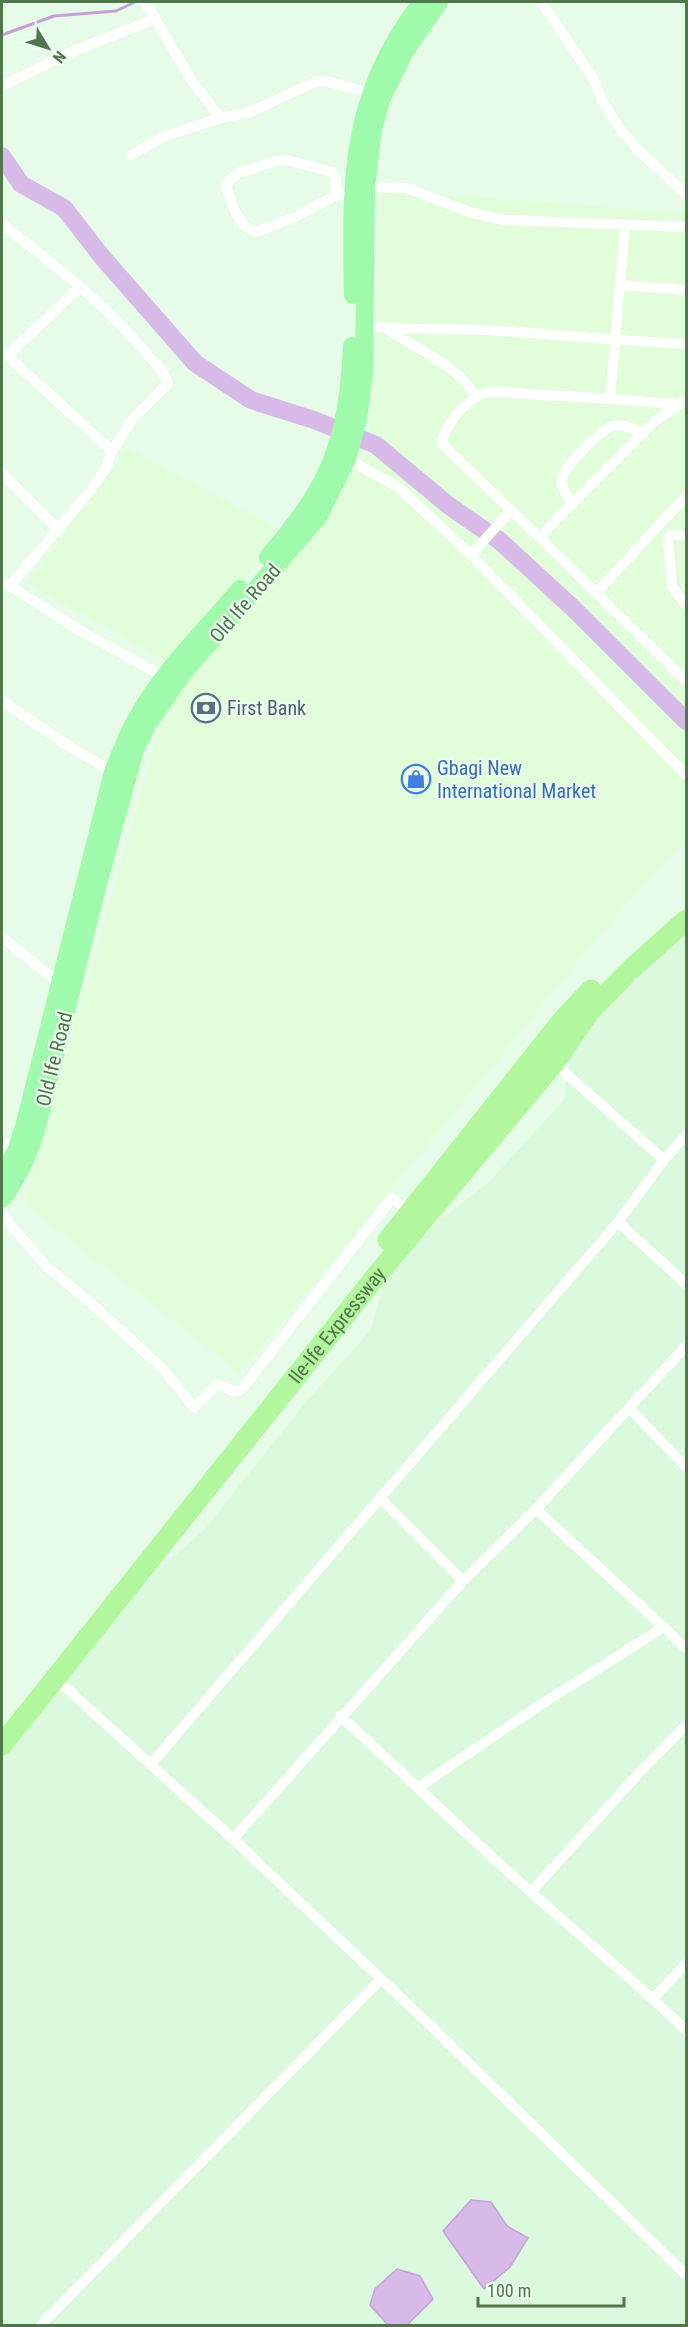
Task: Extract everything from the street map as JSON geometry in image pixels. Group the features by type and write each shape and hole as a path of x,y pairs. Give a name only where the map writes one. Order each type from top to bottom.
{"highway":[{"name":"Ile-Ife Expressway","path":"2,1724 144,1542 562,1021 625,956 687,902"},
{"name":"Ile-Ife Expressway","path":"2,1745 377,1275 554,1064 596,1005 629,970 687,920"}],"main road":[{"name":"Old Ife Road","path":"349,434 354,326 351,192 361,126 370,93 394,44 423,2"},
{"name":"Old Ife Road","path":"2,1178 9,1146 24,1127 60,984 135,750 148,724 183,673 313,513 322,485 349,434 364,373 365,326 351,192 382,98 405,51 439,2"},
{"name":"Old Ife Road","path":"2,1199 28,1156 36,1131 91,886 113,772 137,718 164,677 290,532 313,513"}],"street":[{"path":"145,2 194,84 221,118"},
{"path":"541,2 593,78 602,101 620,129 639,151 687,194"},
{"path":"2,86 71,52 155,19"},
{"path":"132,155 165,136 250,111 315,82 326,81 370,93"},
{"path":"351,192 336,179 332,172 287,160 276,161 238,173 226,184 240,222 256,232 351,192 406,188 463,210 505,220 687,227"},
{"path":"2,224 81,286 134,338 162,372 168,383 132,420 111,451 106,468 59,530 6,583 81,630 164,677"},
{"path":"610,399 625,226"},
{"path":"621,285 687,290"},
{"path":"81,286 4,353 111,451"},
{"path":"365,326 484,330 615,341 687,344"},
{"path":"386,328 451,368 463,378 476,397"},
{"path":"682,402 483,393 476,397 452,422 442,444 509,512 542,540 687,681"},
{"path":"542,540 543,533 655,421 682,402"},
{"path":"573,504 561,481 566,470 605,429 615,425 644,433"},
{"path":"349,434 398,487 472,553 687,775"},
{"path":"2,473 59,530"},
{"path":"596,593 687,496"},
{"path":"472,553 509,512"},
{"path":"658,526 670,535 687,535"},
{"path":"670,535 668,539 672,587 687,604"},
{"path":"2,701 70,747 113,772"},
{"path":"2,937 60,984"},
{"path":"554,1064 664,1160"},
{"path":"150,1765 618,1222 664,1160 687,1135"},
{"path":"2,1215 45,1265 165,1371 195,1408 217,1384 235,1392 242,1389 392,1198 410,1213"},
{"path":"618,1222 687,1284"},
{"path":"233,1839 340,1716 463,1581 536,1509 687,1347"},
{"path":"630,1408 687,1467"},
{"path":"381,1499 463,1581"},
{"path":"536,1509 687,1648"},
{"path":"419,1787 540,1705 664,1627"},
{"path":"55,1678 233,1839 483,2075 687,2275"},
{"path":"340,1716 531,1892 687,2030"},
{"path":"531,1892 640,1771 687,1725"},
{"path":"653,1998 687,1964"},
{"path":"40,2325 381,1979"}],"shaded area":[{"name":"Gbagi New International Market","path":"381,190 686,213 686,844 671,855 606,927 240,1373 24,1204 164,713 368,451"},
{"path":"128,448 284,532 170,663 27,583"},
{"path":"686,928 686,2325 2,2326 2,1746 124,1601 205,1529 306,1402 371,1330 381,1292 406,1246 487,1184 564,1100 573,1037"},
{"path":"471,2200 491,2202 507,2226 528,2238 510,2267 484,2289 443,2231"},
{"path":"397,2269 420,2276 433,2299 407,2325 388,2325 370,2305 375,2289"}],"waterway":[{"path":"2,35 54,16 116,11 135,2"},
{"path":"2,156 21,184 64,208 103,258 195,363 251,400 314,420 376,445 448,505 500,541 574,609 686,721"}],"place":[{"name":"First Bank","path":"206,708"},
{"name":"Gbagi New International Market","path":"416,779"}]}
